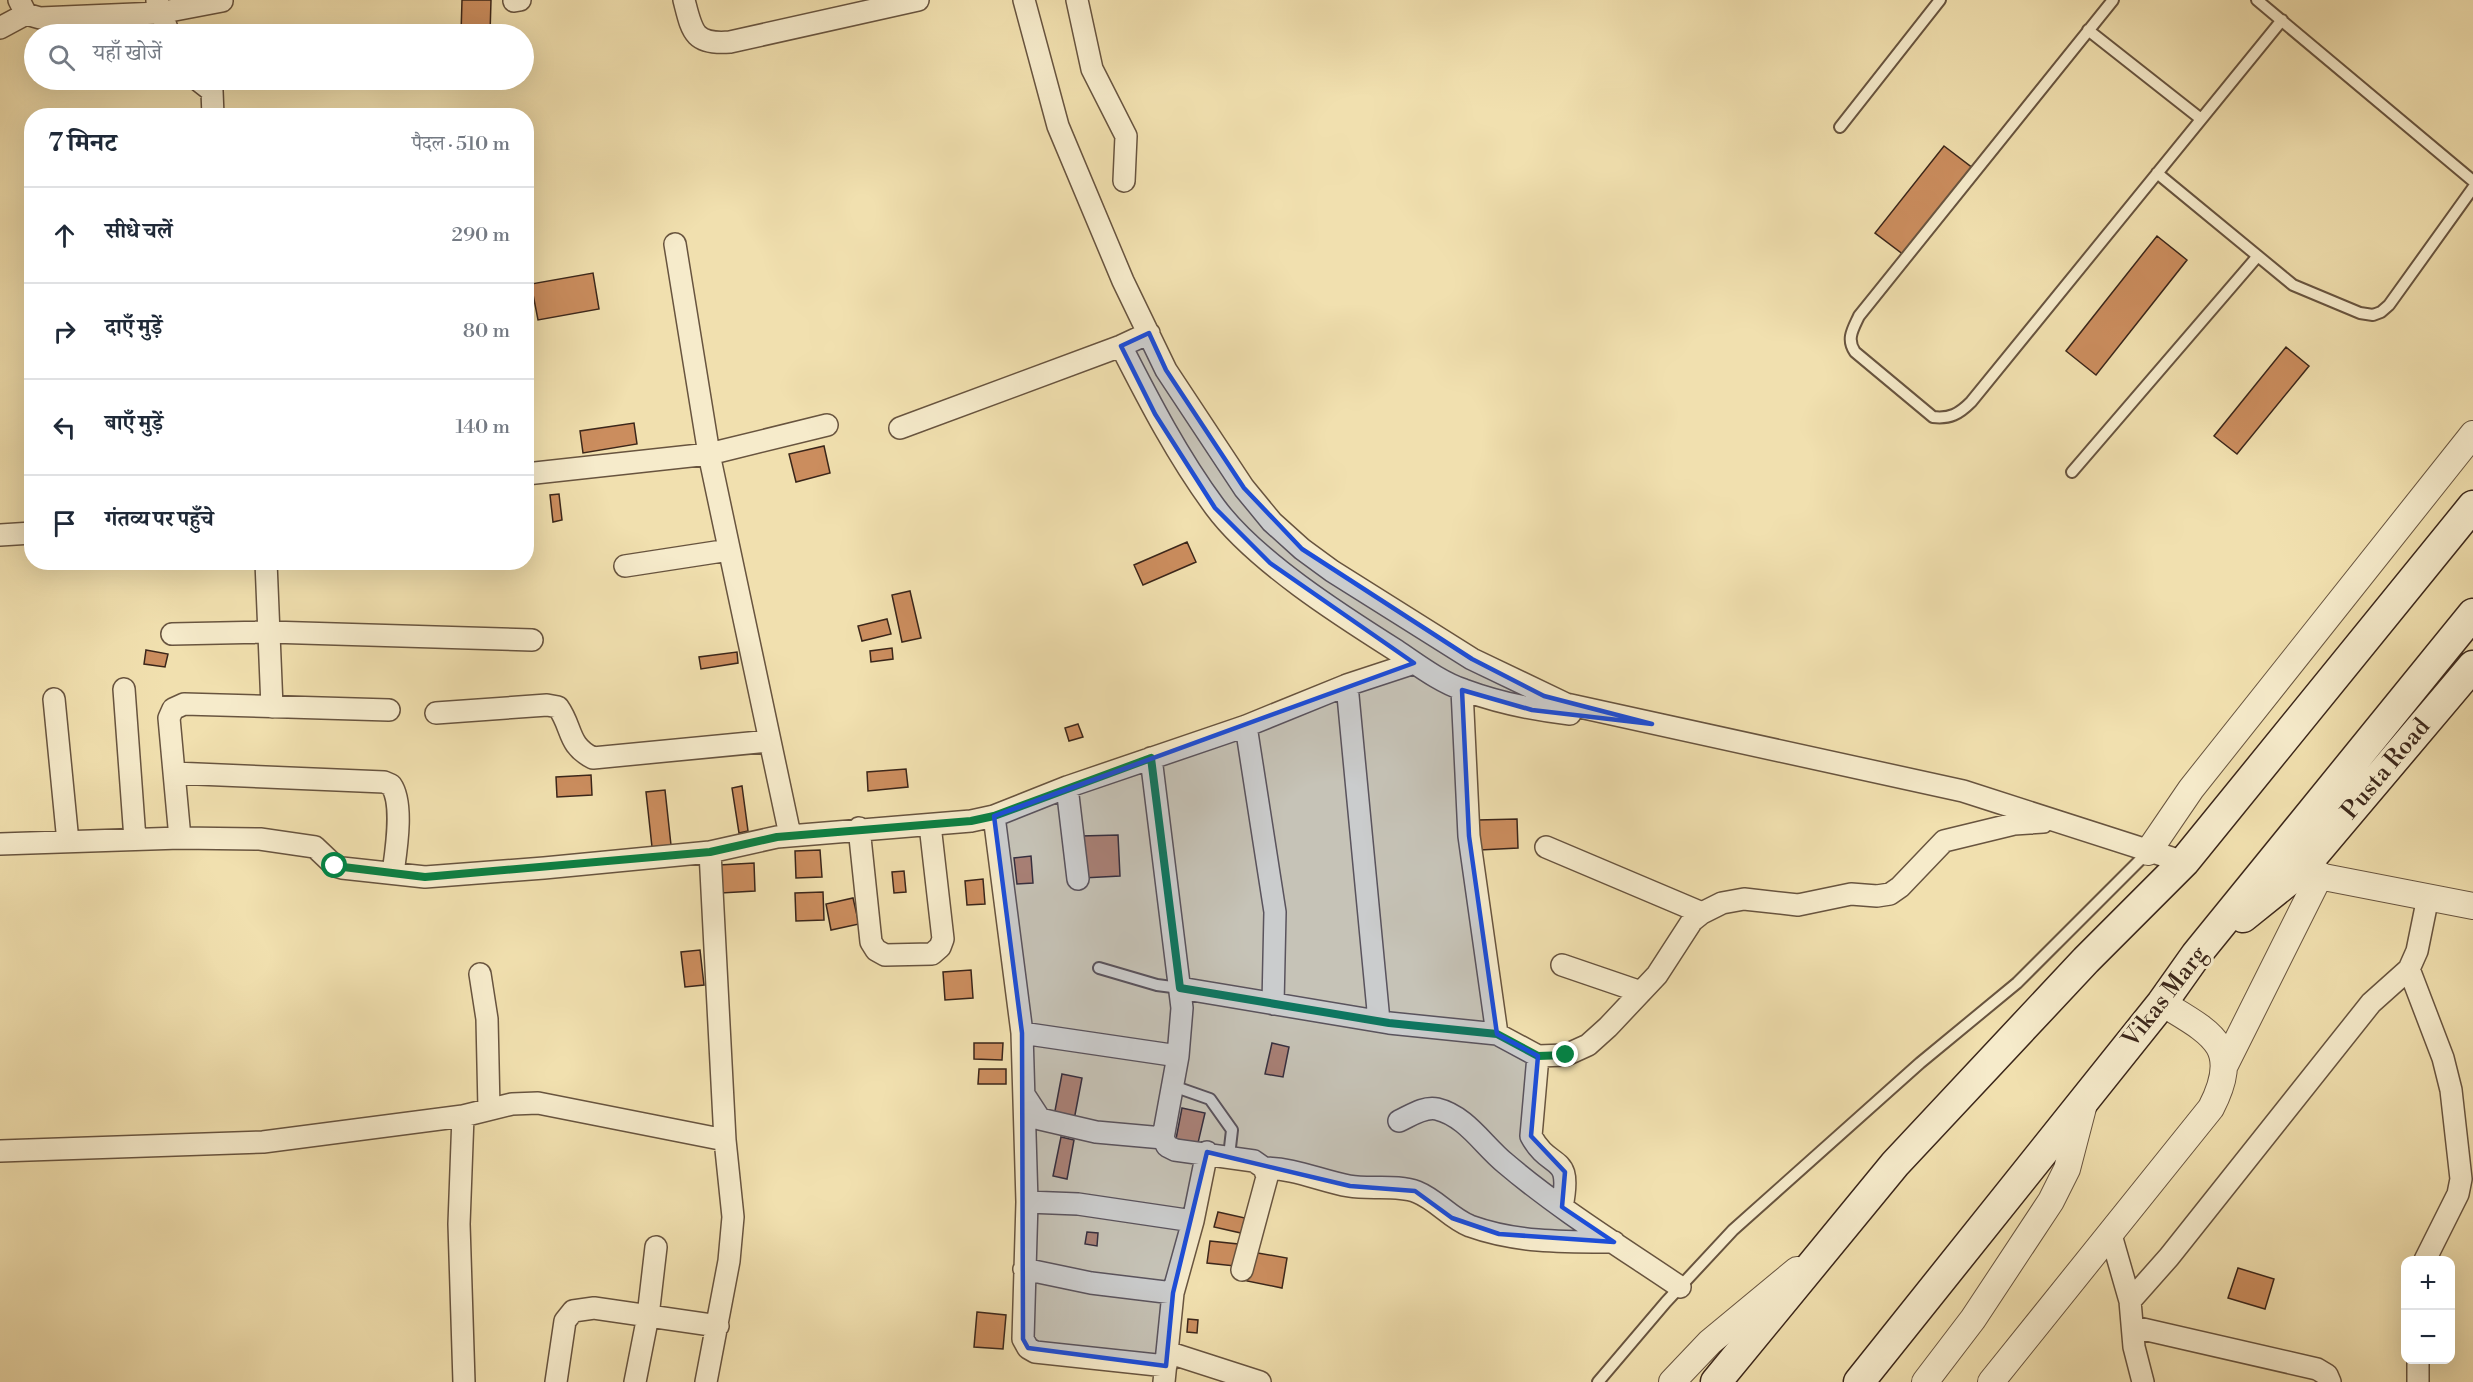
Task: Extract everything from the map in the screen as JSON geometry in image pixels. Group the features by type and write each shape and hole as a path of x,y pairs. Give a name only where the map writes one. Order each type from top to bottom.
{"main road":[{"path":"1716,1382 1895,1164 2086,960 2184,862 2473,506"},
{"path":"2426,564 2473,534"},
{"name":"Vikas Marg","path":"1859,1382 2162,1003 2196,955 2473,614"},
{"name":"Pusta Road","path":"2196,955 2310,873 2473,666"}],"street":[{"path":"684,0 691,28 698,38 712,43 730,42 918,0"},
{"path":"1024,0 1058,126 1123,281 1166,370 1244,488 1272,522 1302,549 1472,659 1544,696 1566,704 1963,791 2053,821 2095,831 2148,852 2184,862"},
{"path":"1077,0 1092,69 1126,136 1124,180"},
{"path":"0,28 22,7 40,18 222,1"},
{"path":"158,7 165,24"},
{"path":"211,90 213,108"},
{"path":"675,244 709,454 790,835"},
{"path":"900,428 1121,346 1149,333"},
{"path":"1121,346 1155,414 1215,508 1240,537 1270,563 1414,663 1462,690 1532,710 1652,724"},
{"path":"534,473 709,454 827,425"},
{"path":"2148,852 2192,789 2473,434"},
{"path":"0,535 24,534"},
{"path":"625,566 729,550"},
{"path":"266,570 272,707"},
{"path":"172,634 269,632 532,640"},
{"path":"0,844 180,838 286,842 315,847 335,866 425,877 710,852 790,835 859,828 930,825 994,816 1067,787 1246,726 1347,685 1414,663"},
{"path":"1347,685 1378,1021"},
{"path":"124,689 135,839"},
{"path":"1462,690 1469,836 1497,1034"},
{"path":"54,699 68,842"},
{"path":"180,838 169,718 173,709 184,704 389,710"},
{"path":"436,713 547,705 558,707 567,719 572,740 580,752 593,758 770,741"},
{"path":"1246,726 1275,912 1273,1004"},
{"path":"1151,758 1182,1008 1178,1056 1163,1138 1167,1146 1175,1150 1207,1152 1254,1161 1264,1168 1303,1174 1350,1186 1415,1191 1435,1202 1452,1218 1499,1234 1554,1242 1614,1242"},
{"path":"174,772 384,782 391,785 396,796 397,828 393,873"},
{"path":"1067,787 1078,879"},
{"path":"994,816 1023,1033 1027,1203 1023,1340 1028,1348 1035,1352 1166,1367 1260,1382"},
{"path":"1180,988 1378,1021 1497,1034 1538,1056 1566,1055 1588,1045 1641,992 1657,975 1692,921 1701,913 1731,899 1798,905 1851,894 1877,896 1890,894 1900,887 1944,841 2014,824 2053,821"},
{"path":"859,828 871,942 876,950 885,955 932,954 940,947 943,939 930,825"},
{"path":"1546,847 1701,913"},
{"path":"706,1382 718,1326 733,1217 725,1140 710,852"},
{"path":"1990,1382 2211,1108 2221,1088 2225,1065 2310,873 2473,906"},
{"path":"2130,1300 2169,1257 2372,1003 2409,969 2417,951 2428,897"},
{"path":"1562,964 1641,992"},
{"path":"2409,969 2443,1058 2451,1090 2461,1179 2458,1194 2427,1256"},
{"path":"480,974 487,1019 489,1109"},
{"path":"2162,1003 2204,1029 2219,1046 2225,1065"},
{"path":"1023,1033 1178,1056"},
{"path":"1538,1056 1530,1136 1565,1172 1567,1181 1562,1207"},
{"path":"1025,1095 1040,1119 1096,1132 1163,1138"},
{"path":"1925,1382 1973,1319 2051,1201 2067,1169 2086,1097"},
{"path":"0,1151 263,1142 463,1116 512,1104 538,1103 725,1140"},
{"path":"1399,1121 1421,1110 1436,1109 1456,1117 1504,1162 1562,1207 1680,1287"},
{"path":"463,1116 459,1172 459,1234 464,1382"},
{"path":"1166,1367 1173,1293 1193,1221 1207,1152"},
{"path":"1242,1270 1268,1177 1264,1168"},
{"path":"1027,1203 1078,1204 1193,1221"},
{"path":"2111,1234 2130,1300 2134,1347 2143,1382"},
{"path":"1672,1382 1710,1342 1833,1240"},
{"path":"635,1382 648,1316 656,1247"},
{"path":"1024,1269 1091,1283 1173,1293"},
{"path":"556,1382 565,1321 573,1311 594,1308 718,1326"},
{"path":"2134,1327 2317,1369 2327,1375 2330,1382"},
{"path":"2418,1364 2418,1382"}],"lane":[{"path":"1840,127 1940,0"},
{"path":"2113,0 1859,316 1850,336 1852,347 1933,417 1947,419 1959,413 2282,20"},
{"path":"2257,0 2473,181"},
{"path":"2088,30 2201,119"},
{"path":"2157,173 2293,285 2360,313 2373,315 2381,312 2406,283 2473,188"},
{"path":"2072,472 2257,257"},
{"path":"1598,1382 1733,1230 1920,1063 2017,983 2148,852"},
{"path":"1099,968 1157,985 1180,988"},
{"path":"1173,1086 1210,1099 1232,1130 1229,1156"}],"highlighted area":[{"path":"1149,333 1166,370 1244,488 1302,549 1472,659 1544,696 1652,724 1532,710 1462,690 1469,836 1497,1034 1538,1056 1531,1136 1565,1172 1562,1207 1614,1242 1499,1234 1452,1218 1415,1191 1350,1186 1207,1152 1173,1293 1166,1366 1028,1348 1023,1339 1022,1033 994,816 1414,663 1270,563 1215,508 1155,414 1121,346"}],"building":[{"path":"462,0 491,0 490,24 461,24"},
{"path":"1944,146 1974,169 1904,255 1875,233"},
{"path":"2157,236 2187,260 2096,375 2066,351"},
{"path":"593,273 599,309 538,320 534,283"},
{"path":"2286,347 2309,366 2237,454 2214,436"},
{"path":"634,423 637,444 583,453 580,431"},
{"path":"824,446 830,473 796,482 789,454"},
{"path":"559,494 562,520 553,522 550,495"},
{"path":"1187,542 1196,562 1143,585 1134,565"},
{"path":"910,591 921,638 902,642 892,595"},
{"path":"887,619 891,634 862,641 858,626"},
{"path":"892,648 893,659 871,662 870,651"},
{"path":"146,650 168,654 165,667 144,664"},
{"path":"737,652 738,663 701,669 699,657"},
{"path":"1078,724 1083,737 1069,741 1065,728"},
{"path":"906,769 908,787 868,791 867,772"},
{"path":"591,775 592,795 557,797 556,777"},
{"path":"742,786 748,831 739,833 732,788"},
{"path":"665,790 671,845 652,847 646,792"},
{"path":"1517,819 1518,848 1480,850 1478,820"},
{"path":"1118,835 1120,876 1083,878 1081,836"},
{"path":"820,850 822,877 796,878 795,851"},
{"path":"1031,856 1033,883 1017,884 1014,858"},
{"path":"754,863 755,891 721,893 719,865"},
{"path":"904,871 906,892 894,893 892,872"},
{"path":"983,879 985,904 967,905 965,881"},
{"path":"823,892 824,920 796,921 795,893"},
{"path":"853,898 859,924 831,930 826,904"},
{"path":"700,950 704,985 685,987 681,952"},
{"path":"971,970 973,998 945,1000 943,972"},
{"path":"974,1043 1003,1043 1002,1060 974,1059"},
{"path":"1272,1043 1289,1047 1283,1077 1265,1074"},
{"path":"979,1069 1006,1069 1006,1084 978,1084"},
{"path":"1062,1074 1082,1078 1074,1120 1054,1116"},
{"path":"1182,1108 1205,1113 1198,1143 1176,1139"},
{"path":"1061,1137 1074,1140 1067,1179 1053,1176"},
{"path":"1218,1212 1245,1218 1241,1233 1214,1227"},
{"path":"1087,1232 1098,1233 1097,1246 1085,1244"},
{"path":"1210,1241 1238,1244 1235,1266 1207,1263"},
{"path":"1252,1252 1287,1258 1282,1288 1247,1281"},
{"path":"2238,1268 2274,1279 2265,1309 2228,1298"},
{"path":"977,1312 1006,1315 1003,1349 974,1347"},
{"path":"1188,1319 1198,1320 1197,1333 1187,1332"}],"route":[{"path":"335,866 425,877 710,852 777,837 859,828 971,821 994,816 1067,787 1096,779 1151,758 1180,988 1389,1023 1497,1034 1538,1056 1566,1055"}]}
